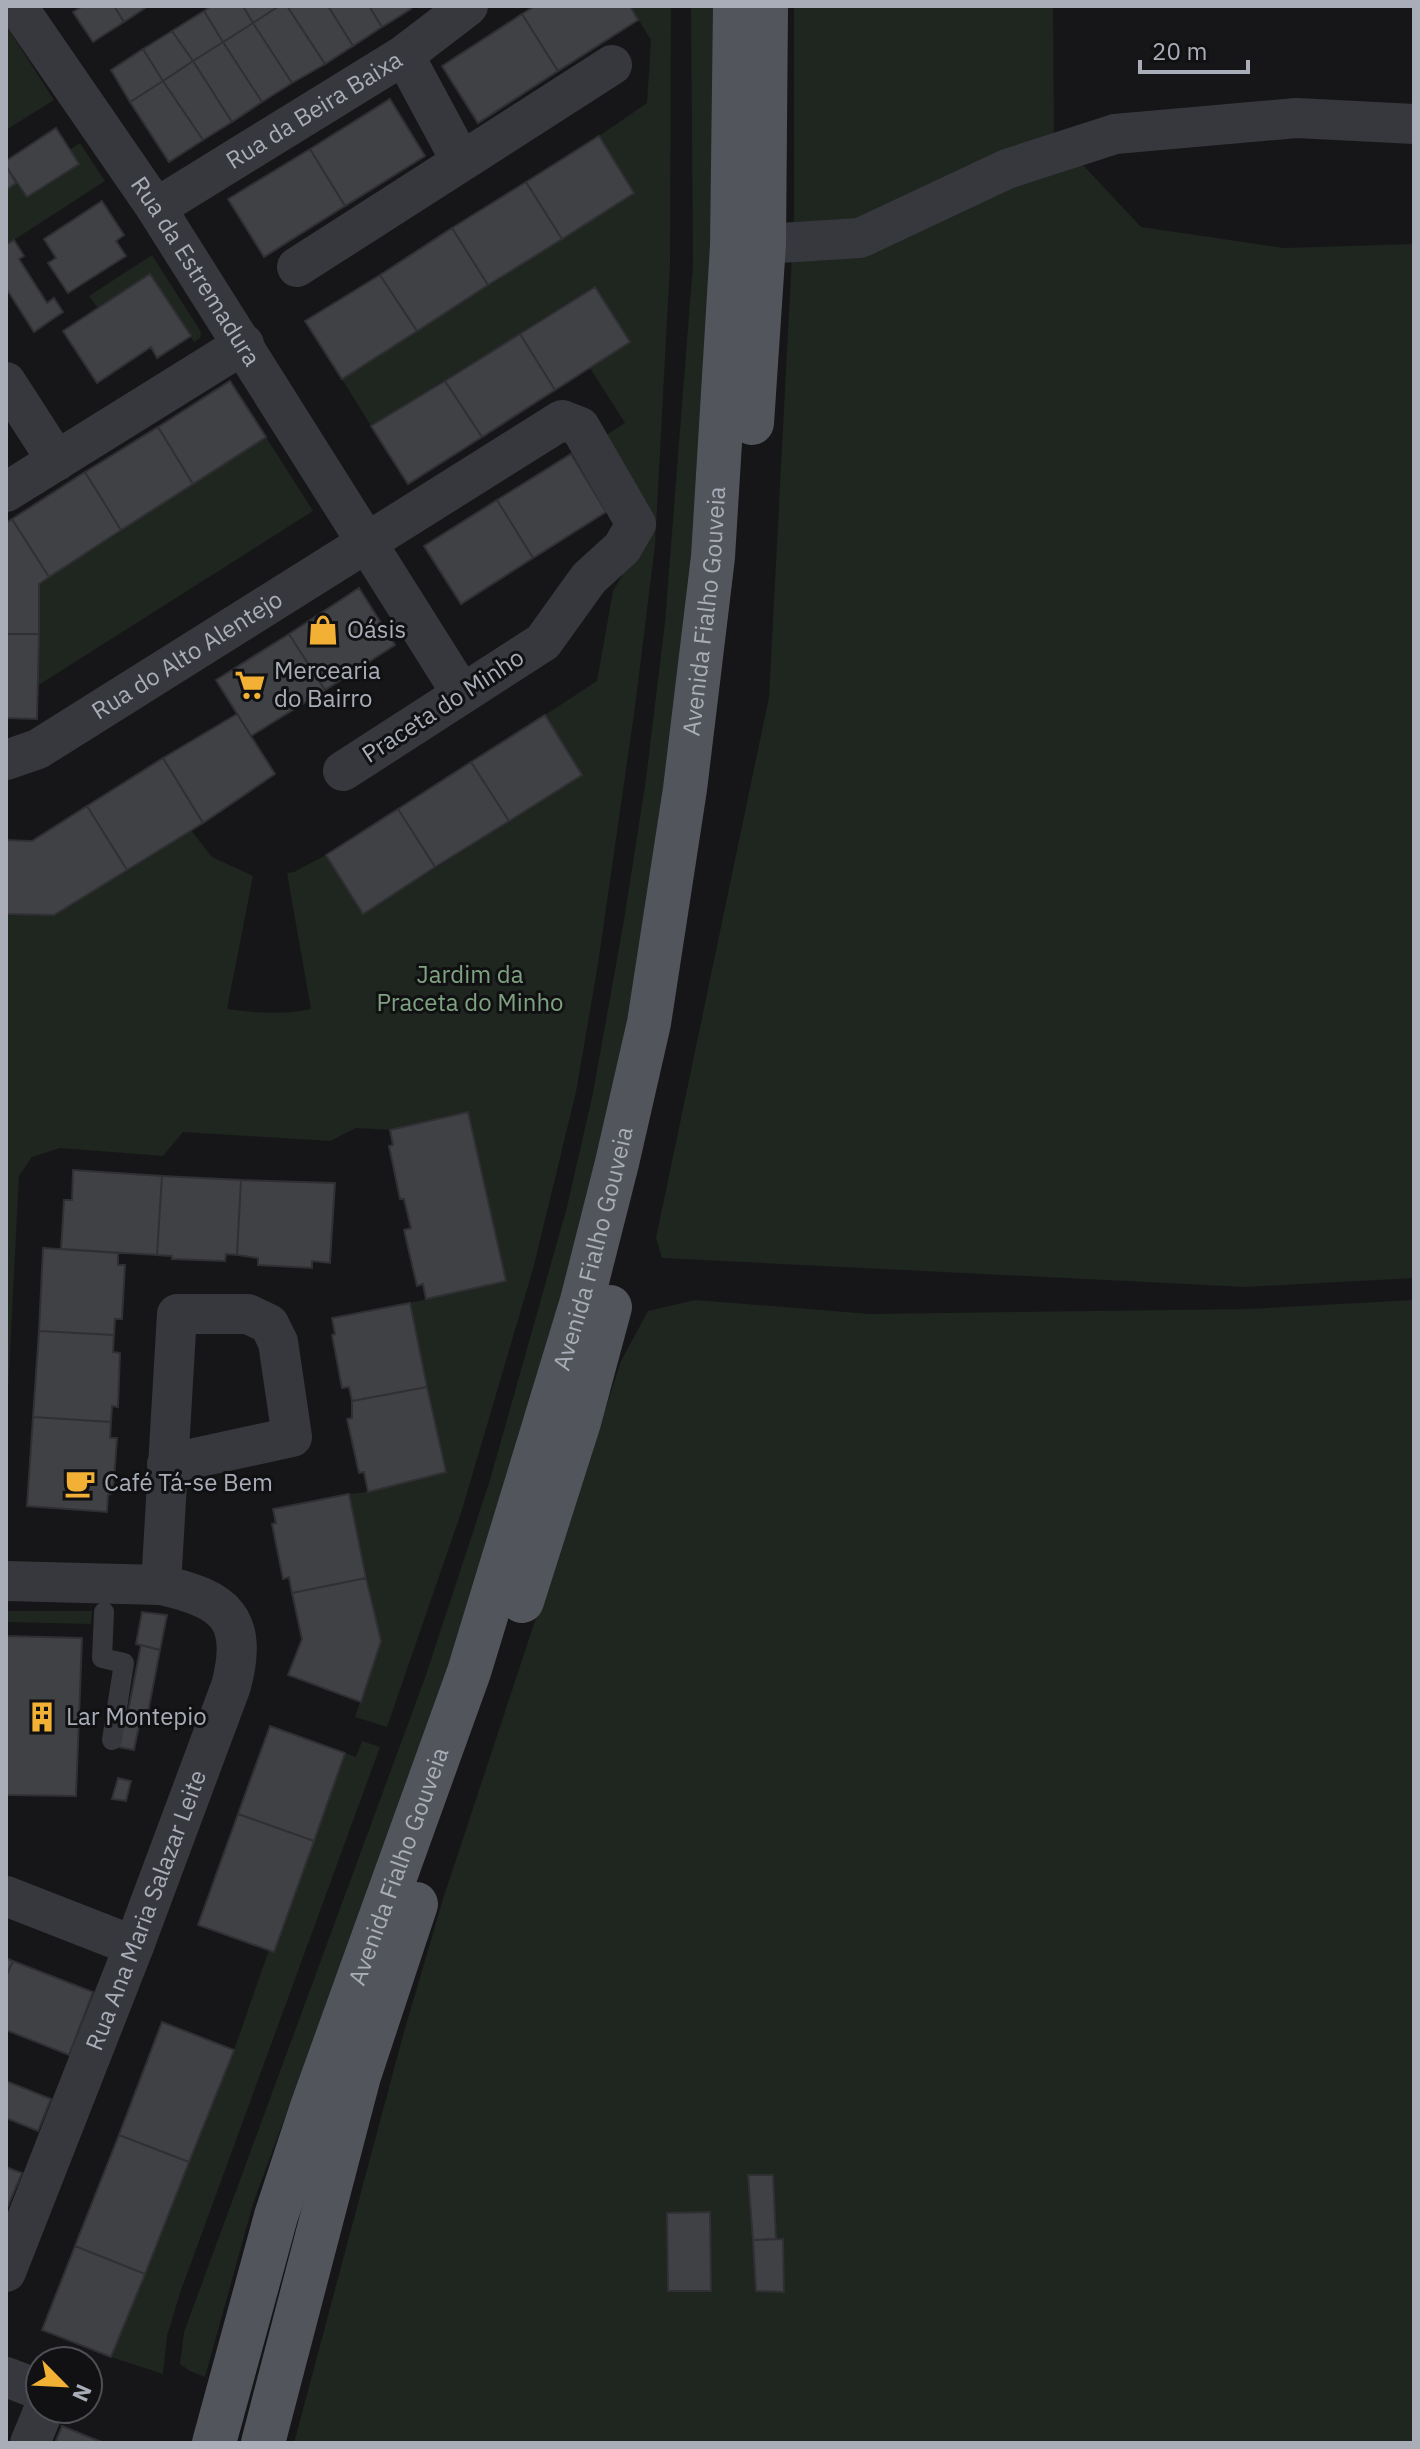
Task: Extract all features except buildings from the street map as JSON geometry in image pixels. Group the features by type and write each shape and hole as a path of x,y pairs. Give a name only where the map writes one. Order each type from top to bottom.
{"main road":[{"name":"Avenida Fialho Gouveia","path":"214,2443 276,2216 312,2107 469,1672 582,1301 649,1023 685,789 713,557 732,246 735,6"},
{"name":"Avenida Fialho Gouveia","path":"263,2443 359,2076 427,1871 500,1668 579,1422 643,1183 685,976 721,740 747,496 764,244 766,6"}],"street":[{"name":"Rua da Estremadura","path":"17,6 156,208 244,344 462,694"},
{"name":"Rua da Beira Baixa","path":"156,208 404,55 468,6"},
{"path":"404,55 461,161"},
{"path":"297,267 612,65"},
{"path":"764,244 860,238 1007,169 1115,134 1297,118 1414,124"},
{"path":"6,492 244,344"},
{"path":"6,382 57,461"},
{"name":"Rua do Alto Alentejo","path":"6,760 38,749 562,420 580,427 636,524 622,548 589,578 543,642"},
{"name":"Praceta do Minho","path":"343,771 543,642"},
{"path":"161,1585 167,1464"},
{"name":"Rua Ana Maria Salazar Leite","path":"6,1581 161,1585 186,1590 210,1600 226,1614 238,1637 237,1664 231,1686 134,1946 6,2272"},
{"path":"6,1896 134,1946"}],"lane":[{"path":"104,1612 102,1658 124,1663 112,1740"}],"green space":[{"name":"Jardim da Praceta do Minho","path":"630,6 671,6 670,264 655,545 635,707 576,1092 533,1269 462,1510 387,1727 355,1717 381,1641 349,1494 446,1472 410,1303 506,1280 468,1112 390,1130 356,1128 330,1141 183,1132 163,1156 60,1148 32,1157 19,1176 6,1430 6,914 54,915 191,830 212,857 253,876 227,1009 269,1013 311,1009 287,873 326,855 363,914 582,775 545,715 597,681 613,591 652,525 606,435 625,423 590,368 629,342 594,287 371,426 342,379 634,193 599,136 647,103 651,40"},
{"path":"691,6 717,6 709,377 676,718 618,1081 592,1194 450,1667 253,2204 205,2377 180,2364 184,2332 426,1675 490,1480 567,1207 593,1093 646,779 665,622 693,264"},
{"path":"794,6 1053,6 1054,134 1141,227 1284,248 1414,244 1414,1278 1246,1287 662,1258 656,1238 769,697 794,217"},
{"path":"6,25 54,100 6,130"},
{"path":"80,143 105,181 6,245 6,190 16,183 27,197 78,164 69,150"},
{"path":"152,255 201,332 200,338 194,342 150,274 98,308 89,296"},
{"path":"266,437 313,511 37,686 39,584"},
{"path":"695,1300 870,1314 1248,1309 1414,1300 1414,2443 294,2443 402,2039 443,1899 621,1361 648,1311"},
{"path":"6,1611 92,1611 91,1624 6,1622"},
{"path":"362,1741 380,1747 180,2293 167,2336 163,2374 111,2357 234,2050 269,1950 274,1952 345,1753 356,1757"}],"place":[{"name":"Oásis","path":"323,630"},
{"name":"Mercearia do Bairro","path":"250,685"},
{"name":"Café Tá-se Bem","path":"80,1483"},
{"name":"Lar Montepio","path":"42,1717"}]}
